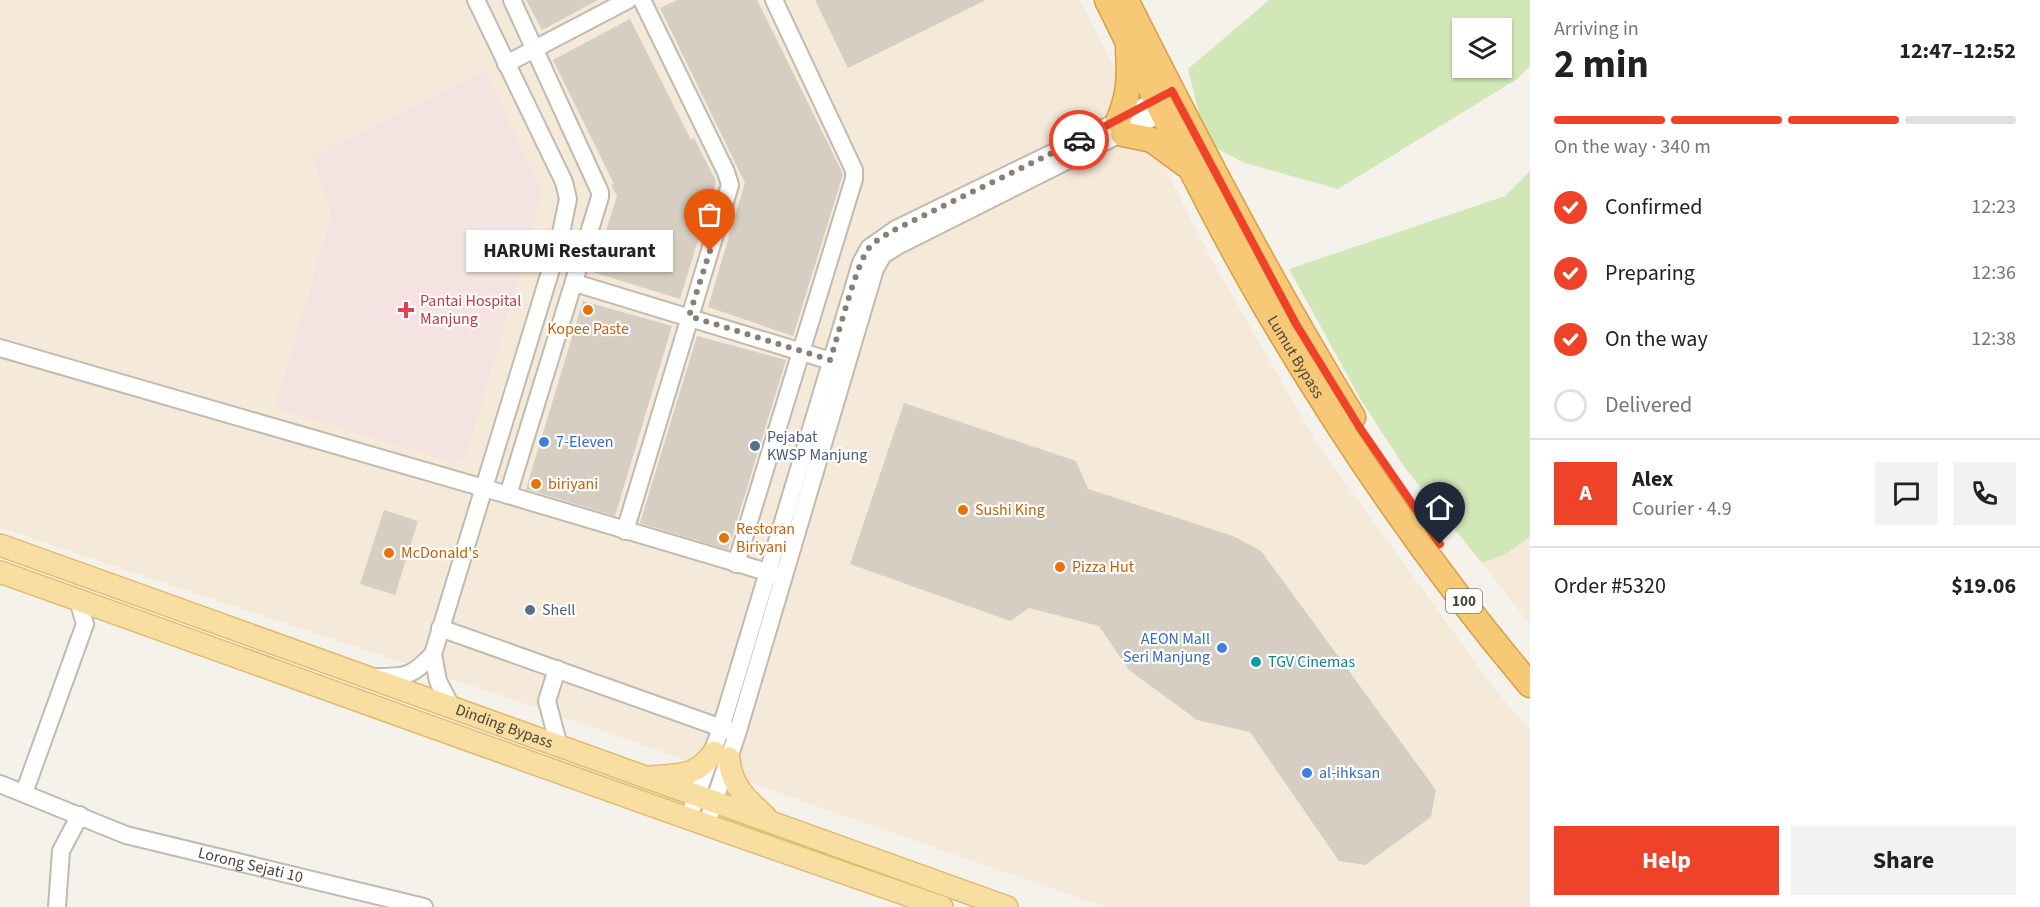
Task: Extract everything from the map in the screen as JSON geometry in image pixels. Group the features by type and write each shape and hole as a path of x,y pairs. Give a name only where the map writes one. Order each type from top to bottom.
{"highway":[{"name":"Lumut Bypass","path":"1107,0 1127,40 1167,102 1296,324 1358,425 1440,544 1530,660"},
{"name":"Lumut Bypass","path":"1126,0 1192,170 1278,329 1327,407 1418,541 1530,685"},
{"path":"1127,40 1129,88 1120,128 1152,140 1192,170"}],"main road":[{"name":"Dinding Bypass","path":"0,545 1007,907"},
{"name":"Dinding Bypass","path":"0,573 697,823 942,907"},
{"path":"645,778 696,771 721,755 733,782 743,796 772,823"}],"street":[{"path":"452,708 438,681 433,654 559,243 568,199 564,182 476,0"},
{"path":"508,495 575,282 600,192 512,0"},
{"path":"506,64 628,0"},
{"path":"626,531 729,179 642,0"},
{"path":"736,564 854,170 774,0"},
{"path":"697,823 729,731 837,363 874,269 883,255 1167,102"},
{"path":"575,282 837,363"},
{"path":"0,348 775,575"},
{"path":"24,793 85,624 78,600"},
{"path":"85,624 114,613"},
{"path":"440,628 729,731"},
{"path":"365,677 408,675 422,666 433,654"},
{"path":"557,669 546,701 559,746"},
{"name":"Lorong Sejati 10","path":"0,784 80,815 126,836 424,907"},
{"path":"57,907 61,851 80,815"}],"shaded area":[{"path":"0,0 1080,0 1209,255 1318,445 1496,691 1530,730 1530,907 1104,907 500,695 0,528"},
{"name":"Pantai Hospital Manjung","path":"485,71 543,193 466,457 455,463 275,408 332,213 312,156"},
{"path":"1530,537 1530,625 1482,563 1508,553"}],"green space":[{"path":"1269,0 1530,0 1530,66 1517,79 1338,189 1245,163 1206,143 1188,69"},
{"path":"1530,171 1530,537 1506,554 1482,563 1405,468 1361,400 1289,269 1505,196"}],"building":[{"path":"526,0 598,0 542,30"},
{"path":"677,0 757,0 843,174 793,336 708,307 745,183 660,8"},
{"path":"815,0 986,0 848,68"},
{"path":"630,19 691,140 694,138 716,181 680,299 593,272 617,196 611,185 614,184 553,60"},
{"path":"583,301 672,326 615,516 526,489"},
{"path":"697,336 786,360 728,550 640,523"},
{"name":"AEON Mall Seri Manjung","path":"904,403 1076,461 1088,489 1233,536 1261,551 1436,790 1431,817 1365,865 1339,861 1250,732 1197,720 1129,670 1099,626 1029,608 1010,621 850,564"},
{"name":"McDonald's","path":"384,510 418,521 395,595 360,584"}],"way so far":[{"path":"710,251 689,316 830,360 864,255 878,240 896,229 1079,140"}],"place":[{"name":"HARUMi Restaurant","path":"710,251"},
{"name":"Pantai Hospital Manjung","path":"406,310"},
{"name":"Kopee Paste","path":"588,310"},
{"name":"7-Eleven","path":"544,442"},
{"name":"Pejabat KWSP Manjung","path":"755,446"},
{"name":"biriyani","path":"536,484"},
{"name":"Sushi King","path":"963,510"},
{"name":"Restoran Biriyani","path":"724,538"},
{"name":"McDonald's","path":"389,553"},
{"name":"Pizza Hut","path":"1060,567"},
{"name":"Shell","path":"530,610"},
{"name":"AEON Mall Seri Manjung","path":"1222,648"},
{"name":"TGV Cinemas","path":"1256,662"},
{"name":"al-ihksan","path":"1307,773"}],"route":[{"path":"1079,140 1172,91 1296,324 1358,425 1440,544"}]}
